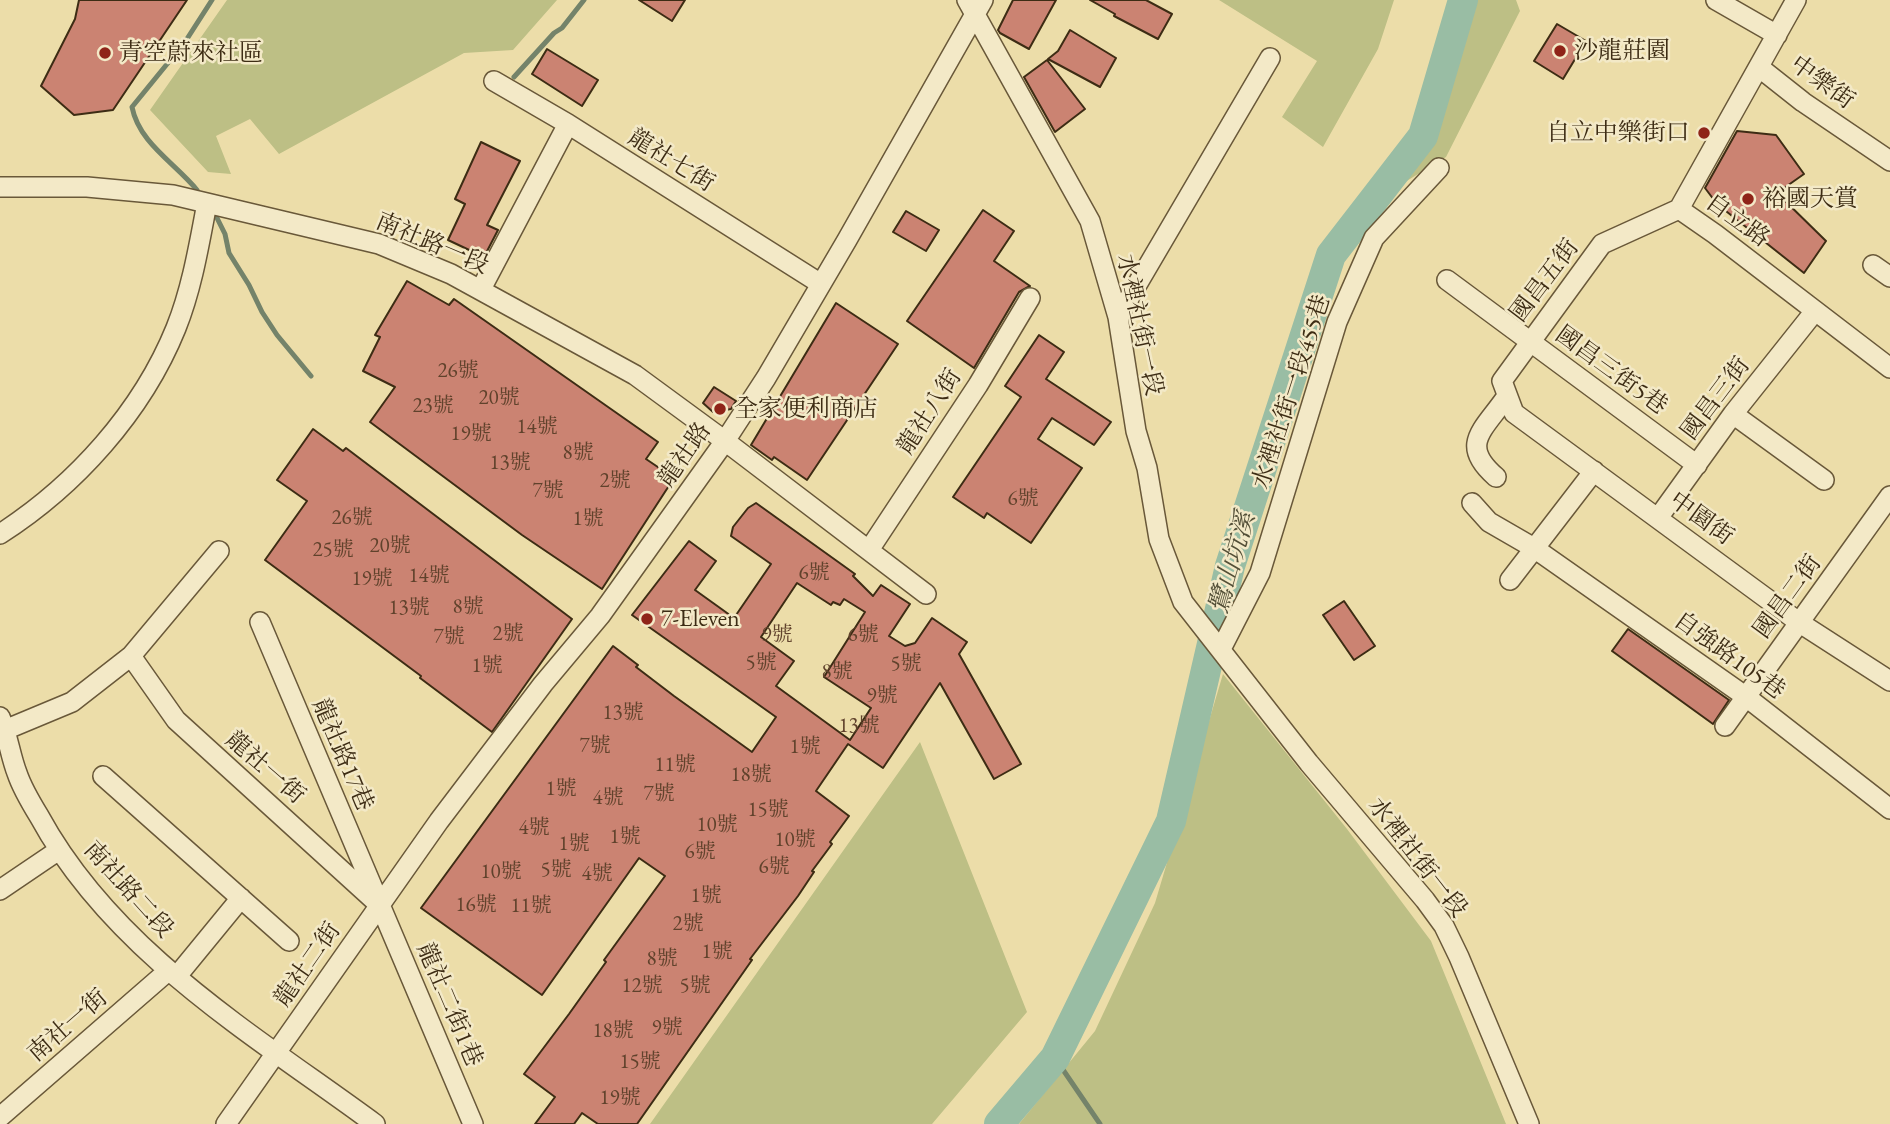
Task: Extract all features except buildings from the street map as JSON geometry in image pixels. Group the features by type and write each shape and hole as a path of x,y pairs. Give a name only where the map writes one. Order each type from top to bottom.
{"street":[{"path":"1716,0 1777,35"},
{"name":"自立路","path":"1796,0 1678,209 1890,368"},
{"name":"龍社路","path":"380,906 439,821 543,684 600,616 766,379 975,5"},
{"name":"水裡社街一段","path":"975,5 1090,221 1118,317 1136,431 1147,468 1159,539 1183,602 1309,763 1444,926 1460,957 1529,1124"},
{"path":"1118,317 1270,58"},
{"name":"中樂街","path":"1760,68 1803,102 1890,161"},
{"name":"龍社七街","path":"494,81 568,124 821,284"},
{"path":"481,289 568,124"},
{"name":"水裡社街一段455巷","path":"1221,649 1259,573 1337,322 1374,238 1439,168"},
{"name":"南社路一段","path":"0,187 87,187 173,195 379,244 481,289 635,375 725,441"},
{"path":"0,534 32,513 99,449 152,376 176,328 184,303 196,265 207,203"},
{"name":"國昌五街","path":"1496,477 1476,454 1475,442 1530,342 1602,244 1678,209"},
{"path":"1873,265 1890,277"},
{"name":"國昌三街5巷","path":"1447,280 1697,465"},
{"name":"龍社八街","path":"869,550 978,384 1030,298"},
{"name":"國昌三街","path":"1658,518 1733,414 1815,311"},
{"name":"中園街","path":"1505,388 1514,414 1800,622 1890,681"},
{"path":"1733,414 1824,480"},
{"path":"725,441 926,594"},
{"path":"1510,580 1594,471"},
{"name":"國昌二街","path":"1725,726 1890,496"},
{"name":"自強路105巷","path":"1472,503 1489,522 1534,548 1745,696 1890,809"},
{"path":"2,726 72,702 131,656 219,551"},
{"name":"龍社路17巷","path":"260,622 380,906"},
{"name":"龍社一街","path":"131,656 176,720 380,906"},
{"name":"南社路二段","path":"2,726 17,775 59,850 108,909 172,974 276,1053"},
{"path":"103,776 289,941"},
{"path":"0,890 59,850"},
{"name":"南社一街","path":"0,1117 172,974 241,898"},
{"name":"龍社二街","path":"226,1124 380,906"},
{"name":"龍社二街1巷","path":"380,906 472,1124"},
{"path":"276,1053 375,1124"}],"green space":[{"path":"227,0 557,0 513,50 464,53 279,154 250,119 216,136 231,174 208,172 150,110"},
{"path":"1219,0 1394,0 1378,49 1323,147 1282,117 1317,61"},
{"path":"1476,0 1516,0 1520,11 1446,157 1405,182 1435,138"},
{"path":"1223,674 1347,829 1431,941 1506,1124 1019,1124 1095,1031 1155,903"},
{"path":"920,742 1027,1012 932,1124 650,1124"}],"waterway":[{"path":"197,190 150,142 136,120 132,107 185,42 212,0"},
{"path":"514,77 554,33 562,28 584,0"},
{"name":"鷺山坑溪","path":"999,1124 1055,1058 1171,821 1230,566 1331,255 1423,136 1463,0"},
{"path":"216,216 225,234 229,253 262,312 311,376"},
{"path":"1055,1058 1100,1124"}],"place":[{"name":"沙龍莊園","path":"1560,51"},
{"name":"青空蔚來社區","path":"105,53"},
{"name":"自立中樂街口","path":"1704,133"},
{"name":"裕國天賞","path":"1748,199"},
{"name":"全家便利商店","path":"720,409"},
{"name":"7-Eleven","path":"647,619"}]}
